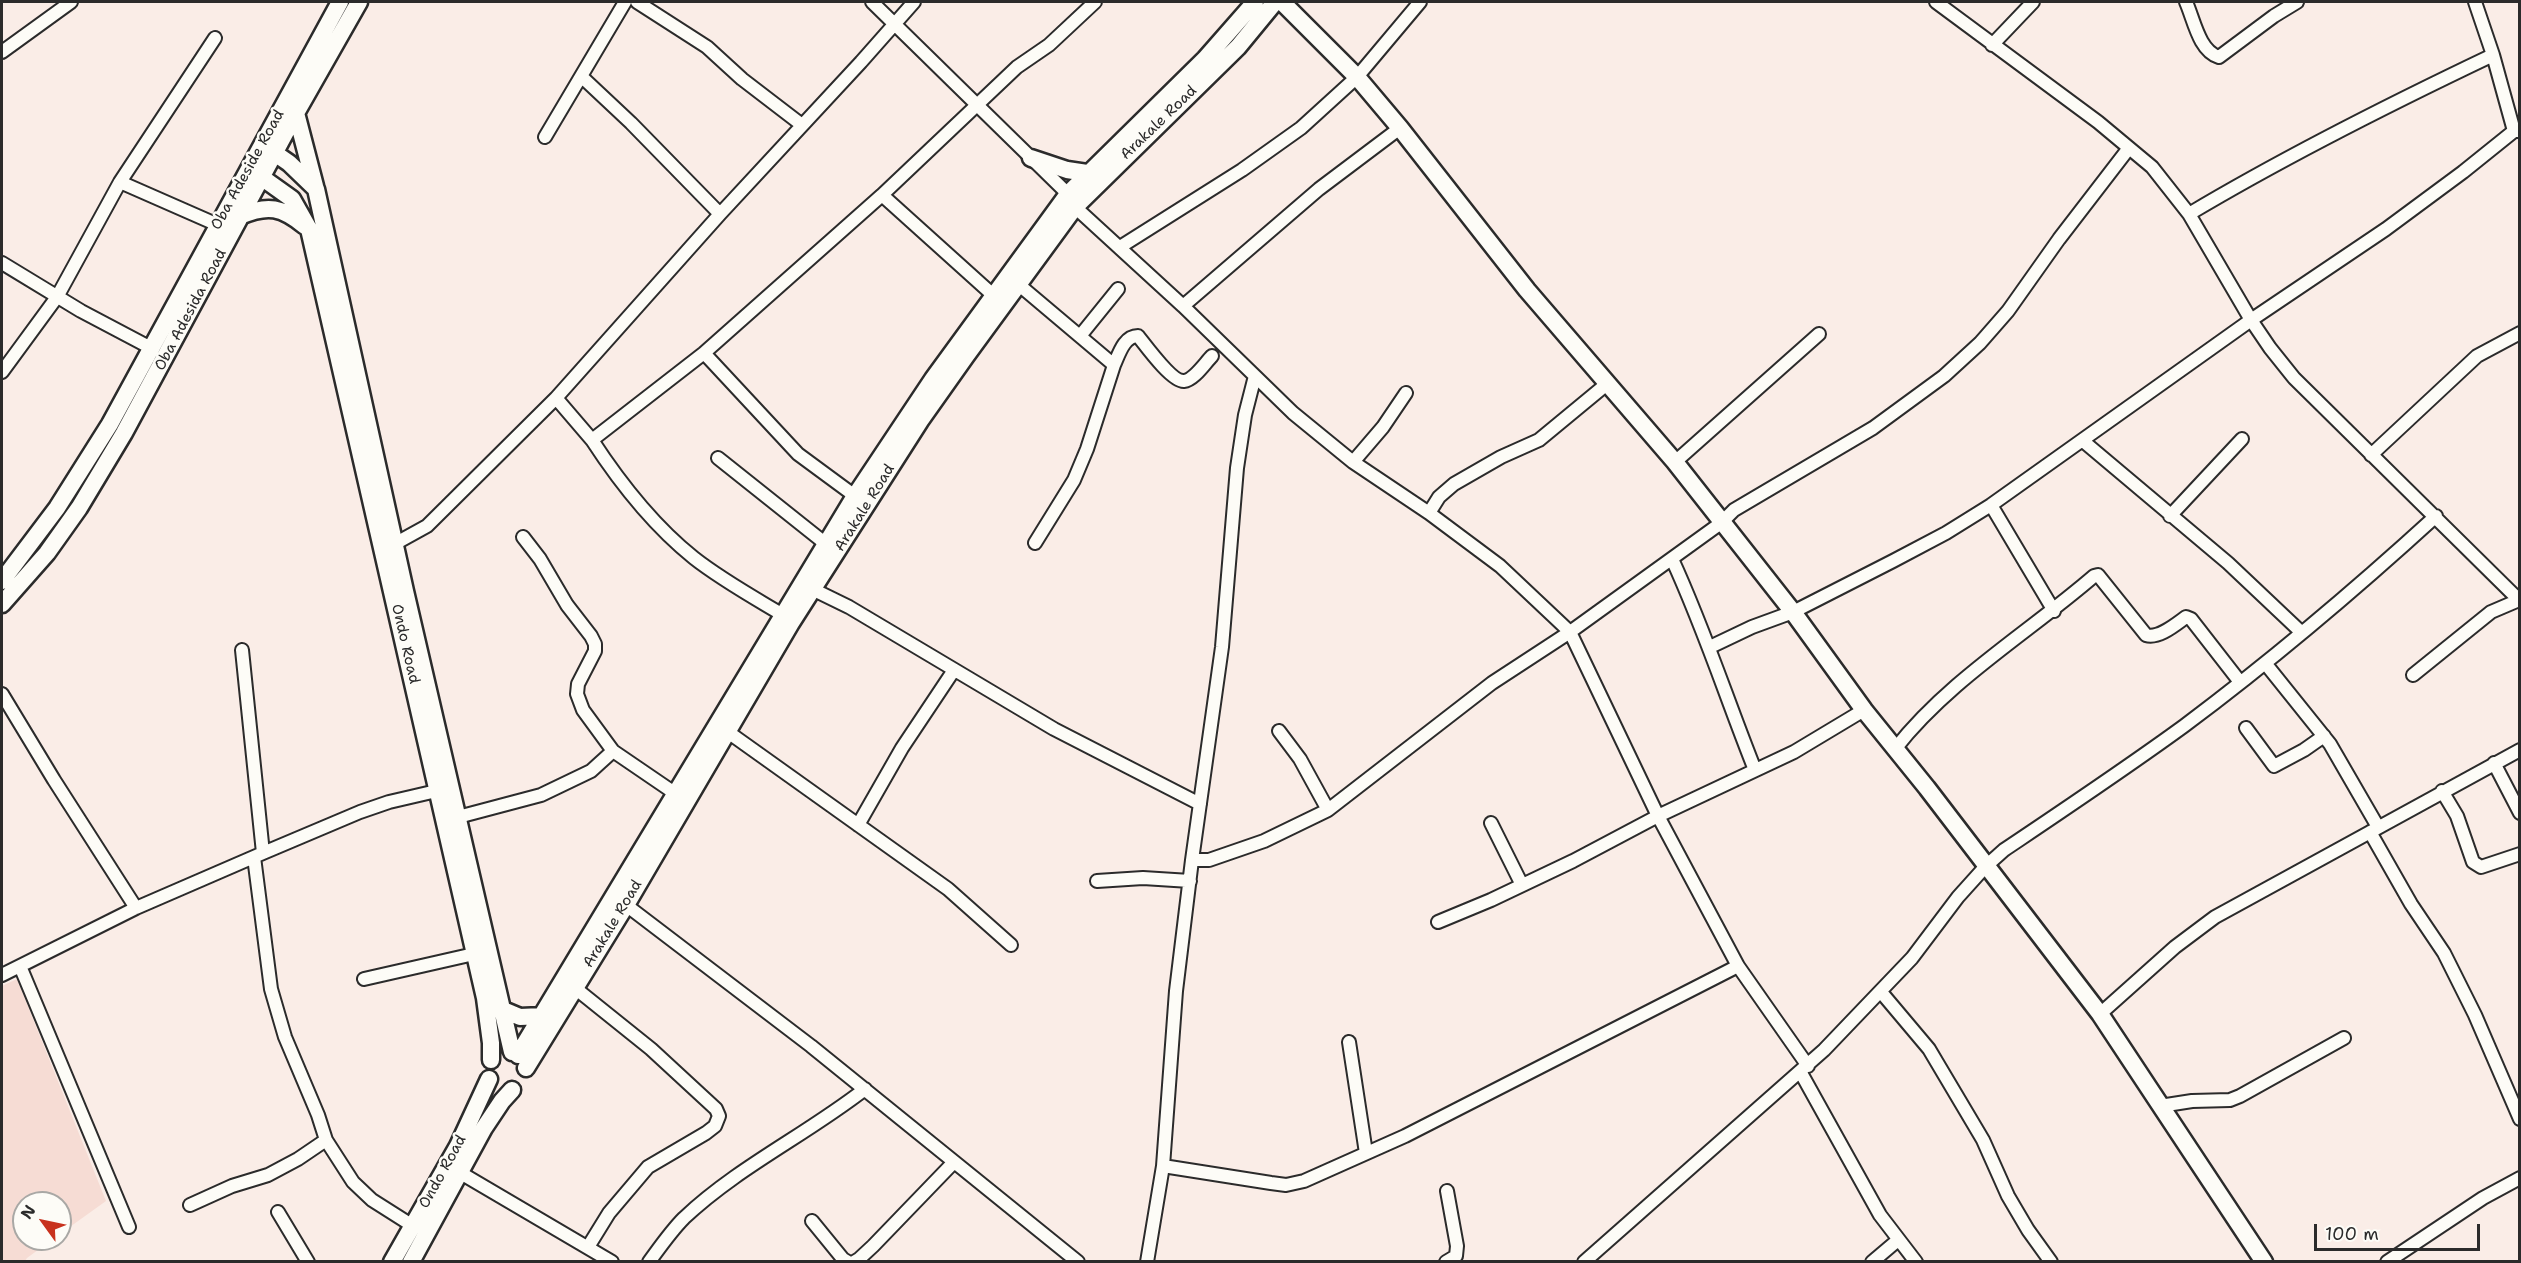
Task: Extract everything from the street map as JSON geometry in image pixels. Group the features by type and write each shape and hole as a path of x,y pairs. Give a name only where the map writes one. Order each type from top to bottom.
{"main road":[{"name":"Oba Adeside Road","path":"269,150 340,2"},
{"name":"Oba Adesida Road","path":"2,604 47,553 79,508 169,353 240,216 256,173 269,150 296,113 359,2"},
{"name":"Arakale Road","path":"519,1058 575,988 728,732 808,587 993,295 1071,200 1179,94 1255,2"},
{"name":"Arakale Road","path":"519,1058 783,615 808,587 826,544 855,496 1018,284 1087,173 1238,46 1275,2"},
{"path":"1282,2 1357,76 1527,290 1675,462 1792,612 1864,710 2100,1014 2264,1262"},
{"name":"Ondo Road","path":"296,113 331,249 389,547"},
{"path":"269,150 289,163 316,189"},
{"path":"1030,158 1066,170 1087,173"},
{"name":"Oba Adeside Road","path":"2,581 57,508 110,424 153,349 218,225 256,173"},
{"name":"Ondo Road","path":"256,173 292,199 309,229 389,547 444,789 474,954 485,999 491,1060"},
{"path":"240,216 255,210 277,209 309,229"},
{"name":"Ondo Road","path":"444,789 458,817 501,1009 519,1058"},
{"path":"501,1009 520,1017 543,1016"},
{"path":"500,1052 519,1058 523,1082 512,1090 498,1089 489,1079 488,1066 491,1060 500,1052"},
{"name":"Ondo Road","path":"393,1262 458,1146 489,1079"},
{"name":"Ondo Road","path":"411,1262 459,1172 496,1110 512,1090"}],"street":[{"path":"2,52 70,2"},
{"path":"637,2 707,47 742,79 802,125"},
{"path":"872,2 1071,200 1293,413 1353,462 1500,566 1570,632 1658,816 1738,966 1804,1069 1880,1215 1916,1262"},
{"path":"389,547 427,526 556,398 914,2"},
{"path":"592,440 704,353 882,195 1017,67 1049,45 1095,2"},
{"path":"1120,247 1242,170 1301,128 1357,76 1420,2"},
{"path":"1936,2 2152,167 2190,214 2251,320 2294,378 2436,516 2519,601 2491,612 2413,675"},
{"path":"1992,45 2033,2"},
{"path":"2186,2 2204,48 2211,55 2219,57 2274,16 2297,2"},
{"path":"1710,647 1752,627 1792,612 1946,533 1991,505 2251,320 2386,229 2517,131 2475,2"},
{"path":"545,137 582,77 621,3"},
{"path":"2,372 57,297 120,182 215,38"},
{"path":"2190,214 2249,178 2363,117 2493,55"},
{"path":"582,77 631,123 720,214"},
{"path":"1183,306 1319,189 1400,128"},
{"path":"1192,860 1209,860 1264,841 1328,810 1492,683 1570,632 1721,523 1734,510 1873,428 1944,376 2008,311 2129,148"},
{"path":"120,182 218,225"},
{"path":"882,195 993,295"},
{"path":"2,263 57,297 153,349"},
{"path":"1018,284 1114,365"},
{"path":"1080,336 1118,289"},
{"path":"2371,455 2477,356 2520,333"},
{"path":"1675,462 1819,334"},
{"path":"1035,543 1074,480 1088,449 1114,365 1126,340 1132,336 1138,336 1174,378 1184,381 1190,379 1212,356"},
{"path":"704,353 798,454 855,496"},
{"path":"1147,1262 1163,1166 1176,991 1222,647 1237,468 1245,415 1255,376"},
{"path":"1428,513 1439,497 1454,484 1501,457 1539,440 1608,383"},
{"path":"1353,462 1383,427 1406,393"},
{"path":"556,398 592,440 642,507 693,557 783,615"},
{"path":"2170,516 2242,439"},
{"path":"2083,441 2228,563 2301,632"},
{"path":"718,458 826,544"},
{"path":"1991,505 2054,611"},
{"path":"1584,1262 1804,1069 1881,992 1912,958 1958,897 2004,850 2184,725 2265,663 2367,579 2436,516"},
{"path":"524,537 595,644 595,651 580,677 577,694 583,710 613,752 676,794"},
{"path":"1672,559 1696,611 1710,647 1719,681 1755,770"},
{"path":"1895,749 1939,700 2098,575 2146,634 2151,636 2161,633 2186,617 2191,618 2240,682"},
{"path":"808,587 849,607 1054,729 1200,804"},
{"path":"242,650 271,989 285,1037 318,1115 326,1140 353,1182 372,1200 413,1226"},
{"path":"2265,663 2324,736 2411,904 2444,953 2475,1015 2520,1119"},
{"path":"858,825 902,748 954,670"},
{"path":"2,694 136,908"},
{"path":"1438,922 1476,907 1658,816 1794,752 1864,710"},
{"path":"2246,728 2274,766 2324,736"},
{"path":"1279,731 1300,759 1328,810"},
{"path":"728,732 948,889 1011,945"},
{"path":"2100,1014 2175,947 2215,917 2520,750"},
{"path":"458,817 541,795 591,771 613,752"},
{"path":"2494,763 2520,813"},
{"path":"2,975 136,908 360,812 444,789"},
{"path":"2442,791 2457,816 2473,862 2477,867 2520,854"},
{"path":"1491,823 1522,885"},
{"path":"1097,881 1143,878 1190,881"},
{"path":"626,905 711,968 865,1089 1078,1262"},
{"path":"364,979 474,954"},
{"path":"20,966 129,1227"},
{"path":"1163,1166 1286,1185 1304,1181 1366,1153 1738,966"},
{"path":"575,988 651,1049 716,1109 719,1116 715,1126 706,1133 648,1167 609,1213 588,1247"},
{"path":"1881,992 1929,1049 1983,1140 2008,1196 2028,1230 2051,1262"},
{"path":"2160,1106 2192,1101 2230,1100 2344,1038"},
{"path":"1349,1042 1366,1153"},
{"path":"649,1262 683,1220 715,1192 759,1160 831,1116 865,1089"},
{"path":"190,1205 232,1186 267,1175 298,1159 326,1140"},
{"path":"854,1262 873,1246 954,1162"},
{"path":"459,1172 612,1262"},
{"path":"2387,1262 2483,1198 2520,1178"},
{"path":"1446,1262 1456,1256 1457,1246 1447,1191"},
{"path":"278,1212 308,1262"},
{"path":"812,1221 838,1254 848,1262"},
{"path":"1872,1262 1898,1240"}],"shaded area":[{"path":"17,979 106,1201 72,1225 72,1191 12,1191 12,1251 37,1251 25,1261 2,1261 2,986"}]}
